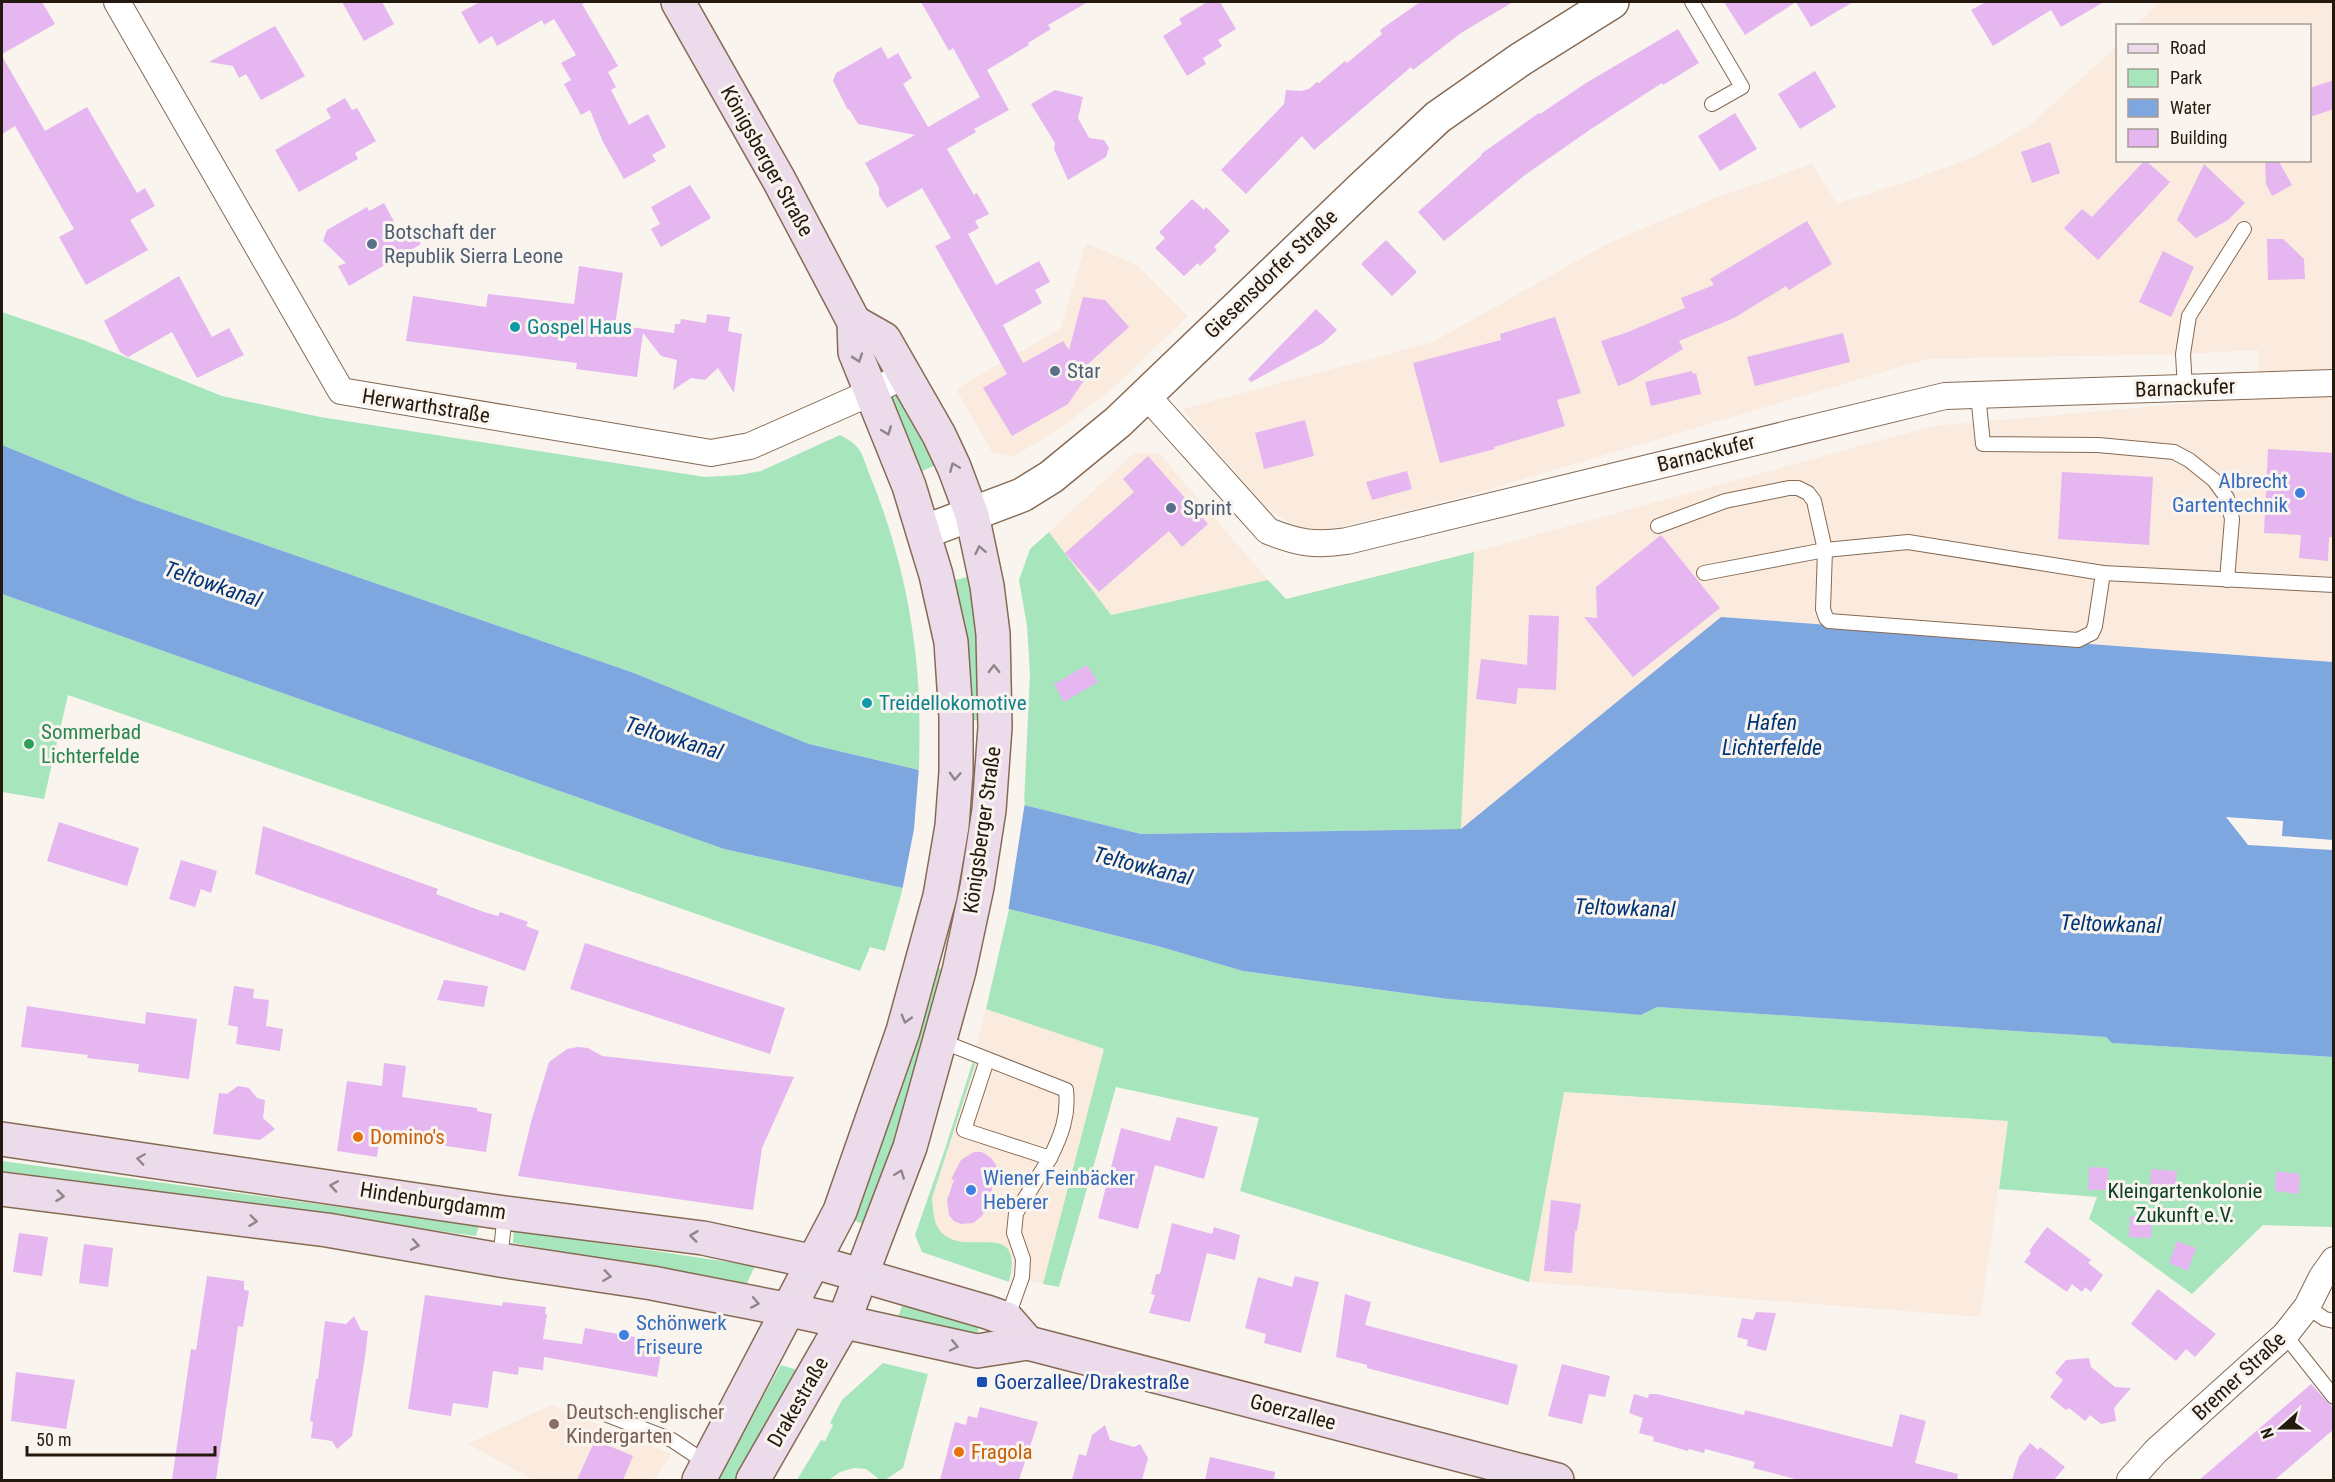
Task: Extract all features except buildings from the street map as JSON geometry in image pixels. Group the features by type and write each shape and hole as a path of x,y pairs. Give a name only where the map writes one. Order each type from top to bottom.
{"main road":[{"name":"Königsberger Straße","path":"678,2 779,180 854,322 855,352 924,532 951,642 956,717 956,772 952,826 940,896 903,1031 840,1211 790,1310"},
{"name":"Königsberger Straße","path":"843,1323 910,1147 959,971 977,887 989,810 995,727 993,634 987,586 972,515 954,467 884,339 854,322"},
{"name":"Hindenburgdamm","path":"2,1139 505,1213 703,1238 814,1262 862,1276"},
{"path":"2,1189 327,1230 652,1283 790,1310 843,1323"},
{"path":"862,1276 914,1289 1007,1318 1028,1343"},
{"path":"703,1472 790,1310"},
{"name":"Goerzallee","path":"843,1323 976,1351 1028,1343 1507,1474 1557,1480"},
{"name":"Drakestraße","path":"753,1480 843,1323"}],"street":[{"name":"Herwarthstraße","path":"117,2 341,392 711,453 750,446 905,375"},
{"name":"Giesensdorfer Straße","path":"924,532 1022,495 1052,477 1118,422 1438,117 1521,59 1612,2"},
{"name":"Barnackufer","path":"1146,395 1268,531 1296,542 1326,544 1347,542 1944,396 2334,383"},
{"name":"Bremer Straße","path":"2130,1480 2156,1451 2285,1335 2307,1307 2322,1277 2334,1260"}],"lane":[{"path":"1692,2 1742,87 1712,104"},
{"path":"2186,388 2183,354 2189,316 2244,229"},
{"path":"1978,394 1983,444 2098,445 2174,452 2189,460 2214,480 2227,498 2232,519 2227,580"},
{"path":"1658,526 1725,501 1789,488 1798,488 1808,493 1814,501 1825,550 1823,609 1829,621 2078,640 2092,633 2095,626 2103,573"},
{"path":"1704,573 1825,550 1908,542 2103,573 2334,585"},
{"path":"941,1041 1066,1090 1065,1121 1060,1138 1016,1213 1014,1233 1023,1259 1022,1277 1007,1318"},
{"path":"987,1060 964,1130 1050,1158"},
{"path":"500,1260 505,1213"},
{"path":"2307,1307 2325,1319 2334,1321"},
{"path":"2285,1335 2334,1397"},
{"path":"605,1414 672,1440 703,1472"}],"shaded area":[{"path":"2159,2 2333,2 2333,662 1721,617 1461,829 1474,552 1933,426 2259,397 2258,350 2183,354 1927,359 1477,493 1329,530 1300,527 1284,520 1264,506 1183,409 1433,342 1607,244 1710,200 1812,164 1837,204 1976,156 2030,125 2116,47 2116,162 2311,162 2311,24 2137,24"},
{"path":"1086,243 1136,265 1188,316 1111,390 1054,432 1013,457 992,452 956,389 1061,328"},
{"path":"1134,453 1159,453 1268,580 1110,615 1049,532"},
{"path":"986,1009 1104,1049 1043,1284 922,1252 915,1235 973,1061"},
{"path":"1563,1092 2008,1121 1980,1317 1529,1282"},
{"name":"Deutsch-englischer Kindergarten","path":"551,1405 671,1454 654,1480 534,1480 467,1444"}],"green space":[{"path":"2,312 83,340 222,396 320,417 705,477 761,471 840,435 856,446 864,459 886,518 903,579 916,658 919,770 809,744 634,673 136,500 2,445"},
{"path":"898,394 938,464 920,472 891,397"},
{"path":"1049,532 1111,615 1268,580 1286,599 1474,552 1461,829 1141,834 1024,805 1030,673 1027,626 1019,580 1030,549"},
{"path":"974,575 979,639 979,721 970,719 952,581"},
{"path":"2,594 724,849 903,888 885,951 870,947 860,971 68,695 44,799 2,792"},
{"name":"Kleingartenkolonie Zukunft e.V.","path":"1009,909 1161,947 1243,971 1448,999 1641,1015 1657,1007 2106,1037 2113,1043 2333,1057 2333,1227 2263,1225 2192,1294 2089,1219 2097,1197 1999,1189 2008,1121 1564,1092 1529,1282 1240,1191 1259,1118 1116,1087 1059,1287 1043,1284 1104,1049 986,1009"},
{"path":"938,968 946,970 909,1101 865,1225 853,1220 900,1094"},
{"path":"973,1061 975,1065 932,1198 933,1212 939,1229 953,1240 991,1242 1009,1250 1012,1262 1009,1282 922,1252 915,1235"},
{"path":"2,1161 479,1226 476,1236 2,1171"},
{"path":"514,1230 755,1266 746,1285 513,1243"},
{"path":"903,1303 979,1326 977,1336 898,1317"},
{"path":"883,1363 928,1374 903,1468 885,1480 880,1480 866,1469 854,1468 840,1472 829,1480 797,1480 821,1440 825,1441 833,1425 830,1423 842,1400"},
{"path":"781,1365 798,1370 740,1475 736,1480 716,1480"}],"water":[{"path":"2,445 136,500 634,673 809,744 919,770 1024,805 1141,834 1461,829 1721,617 2333,662 2333,1057 2112,1043 2106,1037 1657,1007 1641,1015 1448,999 1243,971 1161,947 1009,909 724,849 2,594"}],"pier":[{"path":"919,767 1025,802 1008,912 902,891 914,829"},
{"path":"2226,817 2283,821 2282,836 2333,840 2333,850 2248,845"}],"place":[{"name":"Botschaft der Republik Sierra Leone","path":"372,244"},
{"name":"Gospel Haus","path":"515,327"},
{"name":"Star","path":"1055,371"},
{"name":"Albrecht Gartentechnik","path":"2300,493"},
{"name":"Sprint","path":"1171,508"},
{"name":"Treidellokomotive","path":"867,703"},
{"name":"Sommerbad Lichterfelde","path":"29,744"},
{"name":"Domino's","path":"358,1137"},
{"name":"Wiener Feinbäcker Heberer","path":"971,1190"},
{"name":"Schönwerk Friseure","path":"624,1335"},
{"name":"Goerzallee/Drakestraße","path":"982,1382"},
{"name":"Deutsch-englischer Kindergarten","path":"554,1424"},
{"name":"Fragola","path":"959,1452"}],"water label":[{"name":"Teltowkanal","path":"213,584"},
{"name":"Hafen Lichterfelde","path":"1772,734"},
{"name":"Teltowkanal","path":"674,738"},
{"name":"Teltowkanal","path":"1143,866"},
{"name":"Teltowkanal","path":"1625,908"},
{"name":"Teltowkanal","path":"2111,924"}]}
